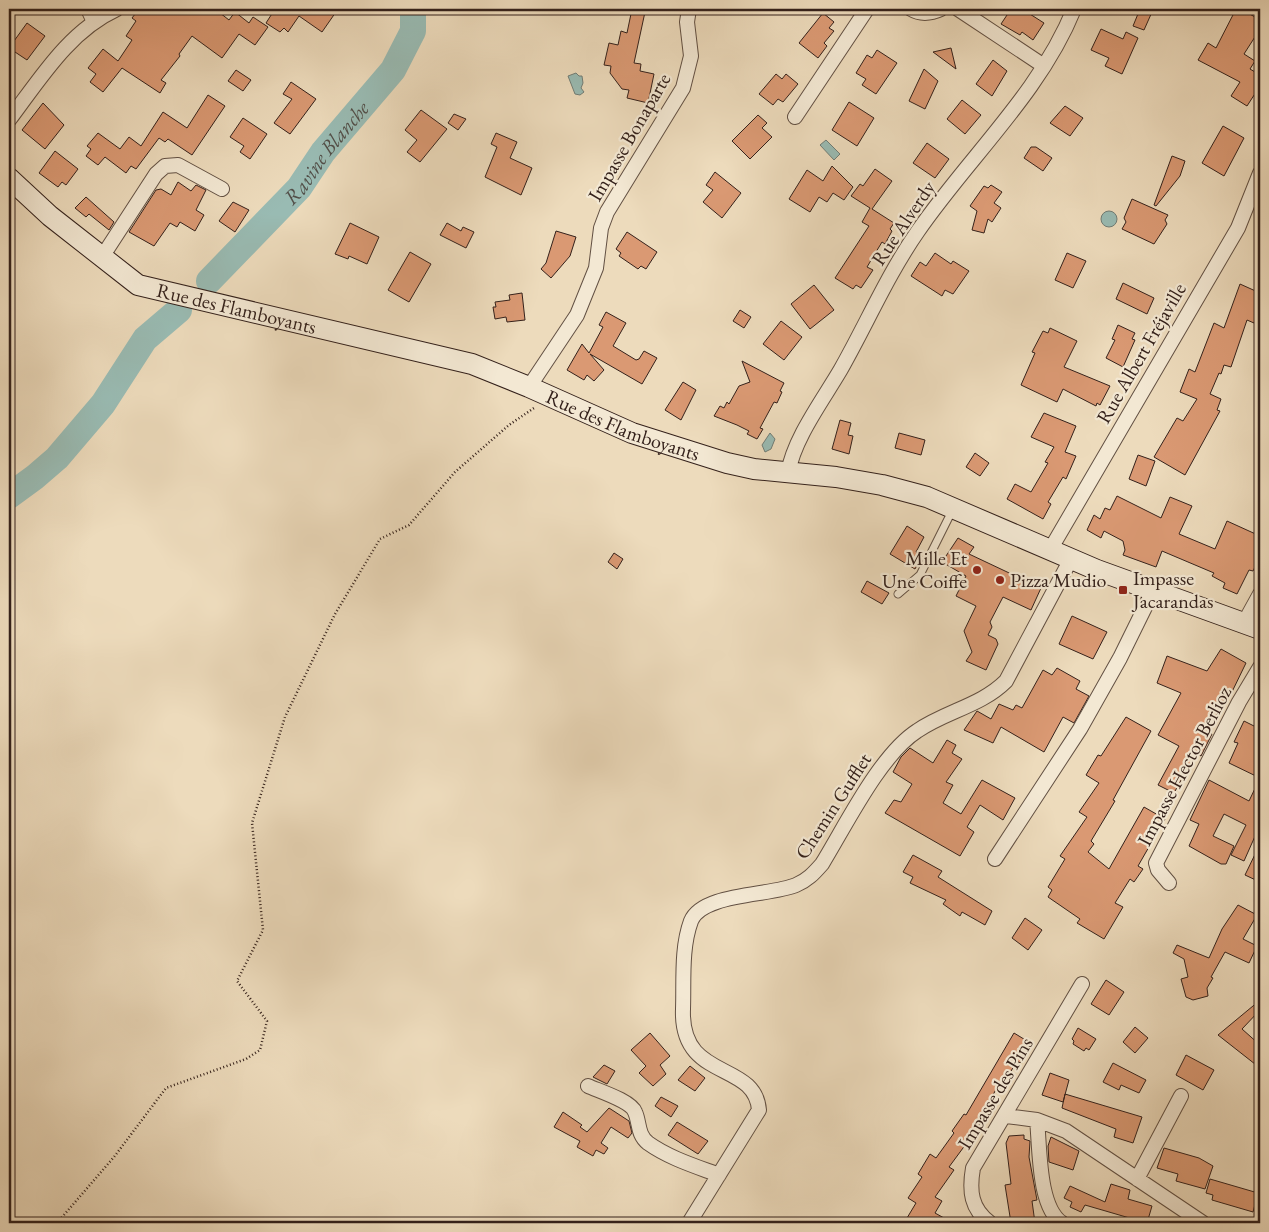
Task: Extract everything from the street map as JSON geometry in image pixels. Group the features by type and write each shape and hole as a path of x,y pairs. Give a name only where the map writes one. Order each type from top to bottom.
{"main road":[{"name":"Rue des Flamboyants","path":"9,178 50,216 138,285 472,364 632,433 754,469 836,477 882,485 927,497 1071,559 1153,591 1252,626"}],"street":[{"path":"88,9 94,22"},
{"path":"9,120 57,56 73,39 94,22 117,9"},
{"name":"Impasse Bonaparte","path":"538,391 577,315 596,268 602,228 607,212 683,88 691,56 687,22 689,9"},
{"path":"795,117 867,9"},
{"path":"911,9 921,13 931,13 941,9"},
{"path":"958,9 1044,66"},
{"name":"Rue Alverdy","path":"788,473 793,452 855,344 891,273 918,230 1044,66 1074,9"},
{"path":"102,257 156,174 165,166 178,165 222,189"},
{"name":"Rue Albert Fréjaville","path":"1050,550 1238,228 1260,173"},
{"name":"Chemin Gufflet","path":"689,1223 759,1110 758,1099 748,1086 701,1059 692,1048 683,1013 686,942 692,920 706,906 726,899 785,890 810,878 822,864 891,753 915,732 936,719 980,701 995,692 1006,682 1071,559"},
{"path":"995,859 1080,729 1120,658 1153,591"},
{"path":"1252,626 1260,594"},
{"name":"Impasse Hector Berlioz","path":"1169,883 1158,870 1156,863 1239,702 1260,667"},
{"name":"Impasse des Pins","path":"990,1223 979,1215 973,1202 970,1185 973,1168 1006,1116 1082,984"},
{"path":"588,1086 631,1105 636,1112 640,1134 647,1142 666,1154 719,1175"},
{"path":"1137,1179 1181,1096"},
{"path":"1006,1116 1037,1120 1066,1131 1202,1223"},
{"path":"1037,1120 1045,1195 1049,1210 1062,1223"}],"lane":[{"path":"898,594 920,575 953,508"}],"path":[{"path":"57,1223 114,1157 166,1088 246,1059 260,1050 267,1021 237,981 263,930 252,823 285,717 335,614 380,539 409,525 456,472 509,425 543,403 538,391"}],"water":[{"path":"576,73 582,76 583,83 581,88 584,92 580,95 575,94 568,76"},
{"path":"826,140 840,154 834,160 820,145"},
{"path":"1109,211 1115,213 1117,219 1115,225 1109,227 1103,225 1101,219 1103,213"},
{"path":"770,433 775,439 771,449 765,452 762,445"}],"building":[{"path":"139,9 215,9 229,20 235,12 249,23 253,17 268,27 255,45 239,34 222,58 192,36 179,54 180,56 161,80 166,83 160,93 122,68 103,92 90,82 96,74 88,68 103,49 118,61 132,40 126,36 136,21 132,18"},
{"path":"275,9 338,9 322,32 299,16 288,32 284,28 280,32 266,23"},
{"path":"632,9 645,12 634,63 641,64 640,71 654,74 648,103 627,98 629,90 622,89 610,73 611,66 604,65 609,43 618,45 621,31 627,33"},
{"path":"1011,9 1022,9 1044,23 1033,40 1022,32 1020,35 1001,24"},
{"path":"1140,9 1152,12 1144,30 1133,26"},
{"path":"1236,9 1250,9 1248,13 1260,20 1260,29 1244,54 1255,61 1250,69 1260,75 1260,86 1247,106 1231,96 1240,82 1198,60 1208,43 1216,48"},
{"path":"823,13 834,22 829,28 834,31 824,43 827,46 818,58 799,43"},
{"path":"27,23 45,36 27,60 9,48"},
{"path":"1101,29 1123,39 1126,32 1138,38 1122,74 1105,66 1109,58 1091,50"},
{"path":"951,48 956,69 933,52"},
{"path":"877,50 897,63 876,94 862,85 866,79 856,73 867,55 872,58"},
{"path":"993,60 1007,71 992,96 976,84"},
{"path":"924,69 938,81 925,109 909,101"},
{"path":"236,70 251,80 243,91 228,81"},
{"path":"776,74 782,79 786,74 798,84 783,102 778,99 773,105 759,94"},
{"path":"291,82 316,99 290,134 274,123 292,99 283,94"},
{"path":"208,95 225,106 192,155 168,139 165,142 159,138 136,169 131,166 126,173 105,157 98,165 86,156 91,149 87,146 98,133 120,149 129,137 141,146 163,112 187,128"},
{"path":"962,100 981,115 965,134 947,119"},
{"path":"849,102 874,118 857,146 832,130"},
{"path":"43,103 64,125 45,149 22,130"},
{"path":"1065,106 1083,118 1070,136 1050,123"},
{"path":"421,110 447,129 420,162 407,152 417,140 405,130"},
{"path":"454,114 466,119 458,130 448,123"},
{"path":"758,115 767,123 762,128 772,137 750,159 732,141"},
{"path":"243,118 267,134 250,159 240,152 244,146 230,137"},
{"path":"1223,126 1244,138 1224,176 1202,163"},
{"path":"496,133 517,142 510,158 532,168 521,195 485,177 497,147 491,144"},
{"path":"927,143 949,159 935,178 913,163"},
{"path":"1031,147 1036,147 1052,158 1043,171 1024,158"},
{"path":"55,151 78,169 66,185 62,182 58,187 39,173"},
{"path":"1172,156 1185,161 1180,176 1156,206 1154,205"},
{"path":"832,166 853,187 844,200 833,193 827,202 819,197 810,212 789,199 807,170 823,181"},
{"path":"875,169 892,181 872,209 894,223 885,244 882,242 867,267 873,270 861,288 856,285 853,289 835,278 869,226 862,222 870,208 851,196 860,184 863,186"},
{"path":"715,172 741,193 722,218 703,202 713,190 706,185"},
{"path":"178,182 191,191 196,185 206,190 196,210 204,215 195,231 180,222 177,227 170,223 154,246 129,232 156,190 161,189 171,195"},
{"path":"991,185 1002,192 994,203 1001,208 992,222 988,219 984,233 972,230 977,211 970,206 984,186 988,188"},
{"path":"86,197 114,222 109,230 89,214 86,217 75,208"},
{"path":"1132,199 1168,215 1165,220 1167,224 1154,244 1122,229 1126,222 1124,218"},
{"path":"233,202 249,210 235,232 219,221"},
{"path":"350,223 379,237 367,264 349,256 348,259 335,254"},
{"path":"447,223 461,231 463,227 474,232 466,248 440,235"},
{"path":"556,231 576,237 570,256 551,278 541,269 546,263"},
{"path":"627,232 657,252 646,269 641,266 638,269 619,256 621,253 616,249"},
{"path":"410,252 431,264 409,302 388,290"},
{"path":"935,253 951,264 953,261 969,271 953,294 945,290 942,296 911,276 920,262 926,266"},
{"path":"1067,253 1086,261 1073,288 1055,280"},
{"path":"1123,283 1154,298 1147,314 1116,299"},
{"path":"1240,284 1260,293 1260,309 1254,323 1247,320 1231,367 1224,365 1221,374 1219,373 1210,394 1221,399 1217,410 1220,411 1185,475 1154,457 1177,418 1183,421 1197,399 1180,392 1189,369 1195,372 1214,323 1224,328"},
{"path":"814,285 834,310 810,329 791,304"},
{"path":"522,293 525,320 507,322 506,317 495,319 493,307 496,307 495,302 510,300 509,295"},
{"path":"740,310 751,317 744,328 733,321"},
{"path":"606,312 626,323 613,346 636,360 639,359 644,351 657,358 642,384 590,354 604,370 594,381 587,375 584,380 567,370 582,344 589,353 603,327 599,325"},
{"path":"781,321 802,337 784,360 763,344"},
{"path":"1118,325 1135,333 1132,339 1135,340 1123,367 1106,358 1115,340 1112,339"},
{"path":"1050,328 1077,341 1064,367 1110,386 1100,405 1097,403 1096,406 1063,389 1057,402 1021,385 1035,353 1032,352 1043,331 1048,333"},
{"path":"742,361 784,383 777,403 774,402 760,428 763,429 757,439 747,434 749,431 714,416 720,406 724,408 727,402 729,404 739,386 750,382"},
{"path":"683,382 696,390 681,420 665,410"},
{"path":"1044,413 1076,426 1065,452 1076,456 1066,479 1063,477 1048,502 1051,504 1043,519 1007,499 1015,484 1031,492 1048,463 1045,462 1054,447 1031,437"},
{"path":"840,420 851,423 848,435 853,436 849,454 832,449"},
{"path":"899,433 925,440 921,455 895,448"},
{"path":"975,453 989,463 980,476 966,467"},
{"path":"1138,455 1155,461 1146,486 1129,479"},
{"path":"1117,496 1161,518 1170,497 1192,506 1179,534 1215,549 1227,521 1260,536 1260,557 1253,571 1249,570 1237,594 1223,588 1225,583 1212,576 1214,573 1162,551 1156,567 1123,555 1125,550 1123,541 1104,531 1101,538 1087,530 1094,515 1100,519 1105,508 1110,510"},
{"path":"907,526 924,537 916,552 922,556 915,569 890,554"},
{"path":"958,538 974,547 969,554 1041,588 1031,610 1003,597 990,622 992,627 988,635 996,639 998,644 986,670 966,661 972,652 964,631 976,606 956,596 966,576 942,562"},
{"path":"614,553 623,559 617,569 608,562"},
{"path":"867,581 889,593 882,604 861,592"},
{"path":"1072,616 1107,632 1093,659 1059,644"},
{"path":"1221,649 1246,663 1229,698 1226,697 1208,732 1212,734 1201,756 1196,753 1174,793 1158,785 1179,746 1158,735 1181,693 1157,683 1167,656 1207,671"},
{"path":"1057,668 1080,681 1076,689 1089,696 1074,723 1063,717 1044,752 1001,727 993,743 964,730 977,711 991,719 999,704 1013,710 1016,705 1022,708 1043,670 1052,675"},
{"path":"1126,717 1151,731 1113,800 1115,801 1091,841 1094,844 1088,852 1109,869 1144,807 1165,819 1138,866 1143,869 1134,882 1130,879 1115,903 1123,907 1104,939 1077,923 1080,919 1048,897 1052,890 1048,887 1065,859 1060,856 1087,817 1079,812 1099,783 1086,775 1098,755 1101,756"},
{"path":"1244,721 1260,729 1260,778 1229,763 1238,743 1234,742"},
{"path":"947,740 956,745 952,753 962,759 946,782 953,785 943,803 961,814 982,780 1015,798 1003,820 980,805 967,827 974,832 960,856 885,813 894,800 901,802 912,784 893,772 901,757 910,748 933,763"},
{"path":"1260,778 1260,825 1244,861 1231,855 1246,825 1224,814 1213,836 1234,846 1226,864 1221,864 1189,846 1199,824 1190,820 1209,780 1249,801"},
{"path":"1260,844 1260,882 1245,875"},
{"path":"913,855 942,871 938,877 992,911 985,925 962,912 960,916 943,904 946,900 910,883 913,877 903,872"},
{"path":"1238,905 1257,915 1243,939 1257,946 1249,963 1225,952 1211,977 1213,978 1207,988 1208,996 1193,1000 1186,997 1181,979 1188,977 1184,959 1173,953 1177,945 1209,958 1222,929"},
{"path":"1025,918 1042,930 1028,950 1012,938"},
{"path":"1106,980 1124,992 1109,1015 1091,1004"},
{"path":"1259,1001 1260,1010 1242,1029 1260,1045 1260,1068 1218,1035"},
{"path":"1135,1027 1148,1038 1135,1053 1123,1042"},
{"path":"1078,1028 1096,1039 1089,1050 1086,1048 1084,1051 1073,1044 1074,1041 1072,1039"},
{"path":"650,1033 670,1056 660,1065 666,1074 653,1086 639,1073 646,1066 631,1050"},
{"path":"1014,1033 1032,1044 1020,1063 1017,1061 1001,1088 998,1086 977,1123 980,1125 949,1167 954,1170 935,1197 942,1201 935,1213 953,1223 904,1223 916,1203 908,1198 922,1177 918,1174 930,1154 936,1158 954,1133 952,1131 964,1114 966,1115"},
{"path":"1186,1055 1214,1070 1203,1090 1176,1075"},
{"path":"1113,1063 1146,1080 1139,1093 1121,1085 1119,1090 1103,1082"},
{"path":"604,1065 615,1071 607,1084 593,1077"},
{"path":"690,1066 705,1078 695,1091 678,1080"},
{"path":"1050,1073 1069,1080 1063,1102 1042,1095"},
{"path":"1065,1094 1142,1117 1133,1143 1114,1137 1116,1129 1062,1108"},
{"path":"661,1097 678,1106 671,1117 655,1106"},
{"path":"609,1108 629,1121 632,1133 628,1138 611,1127 601,1143 608,1148 604,1154 596,1150 593,1156 577,1147 580,1141 554,1127 563,1112 582,1125 580,1127 587,1132"},
{"path":"677,1122 708,1141 698,1154 668,1135"},
{"path":"1024,1135 1024,1139 1030,1141 1029,1157 1037,1200 1032,1201 1035,1223 1011,1223 1005,1185 1011,1184 1006,1143 1009,1136"},
{"path":"1051,1137 1079,1151 1073,1170 1049,1162 1048,1146"},
{"path":"1164,1148 1199,1158 1213,1166 1205,1189 1176,1181 1178,1174 1157,1168"},
{"path":"1210,1179 1258,1193 1253,1212 1212,1200 1213,1195 1206,1193"},
{"path":"1111,1184 1130,1190 1128,1199 1152,1206 1147,1223 1131,1223 1133,1219 1085,1205 1081,1212 1070,1207 1072,1202 1064,1198 1070,1186 1105,1202"}],"waterway":[{"name":"Ravine Blanche","path":"209,281 299,188 323,152 393,70 413,31 413,9"},
{"name":"Ravine Blanche","path":"9,496 57,458 103,404 145,339 179,310"}],"place":[{"name":"Mille Et Une Coiffe","path":"977,570"},
{"name":"Pizza Mudio","path":"1000,580"},
{"name":"Impasse Jacarandas","path":"1123,590"}]}
